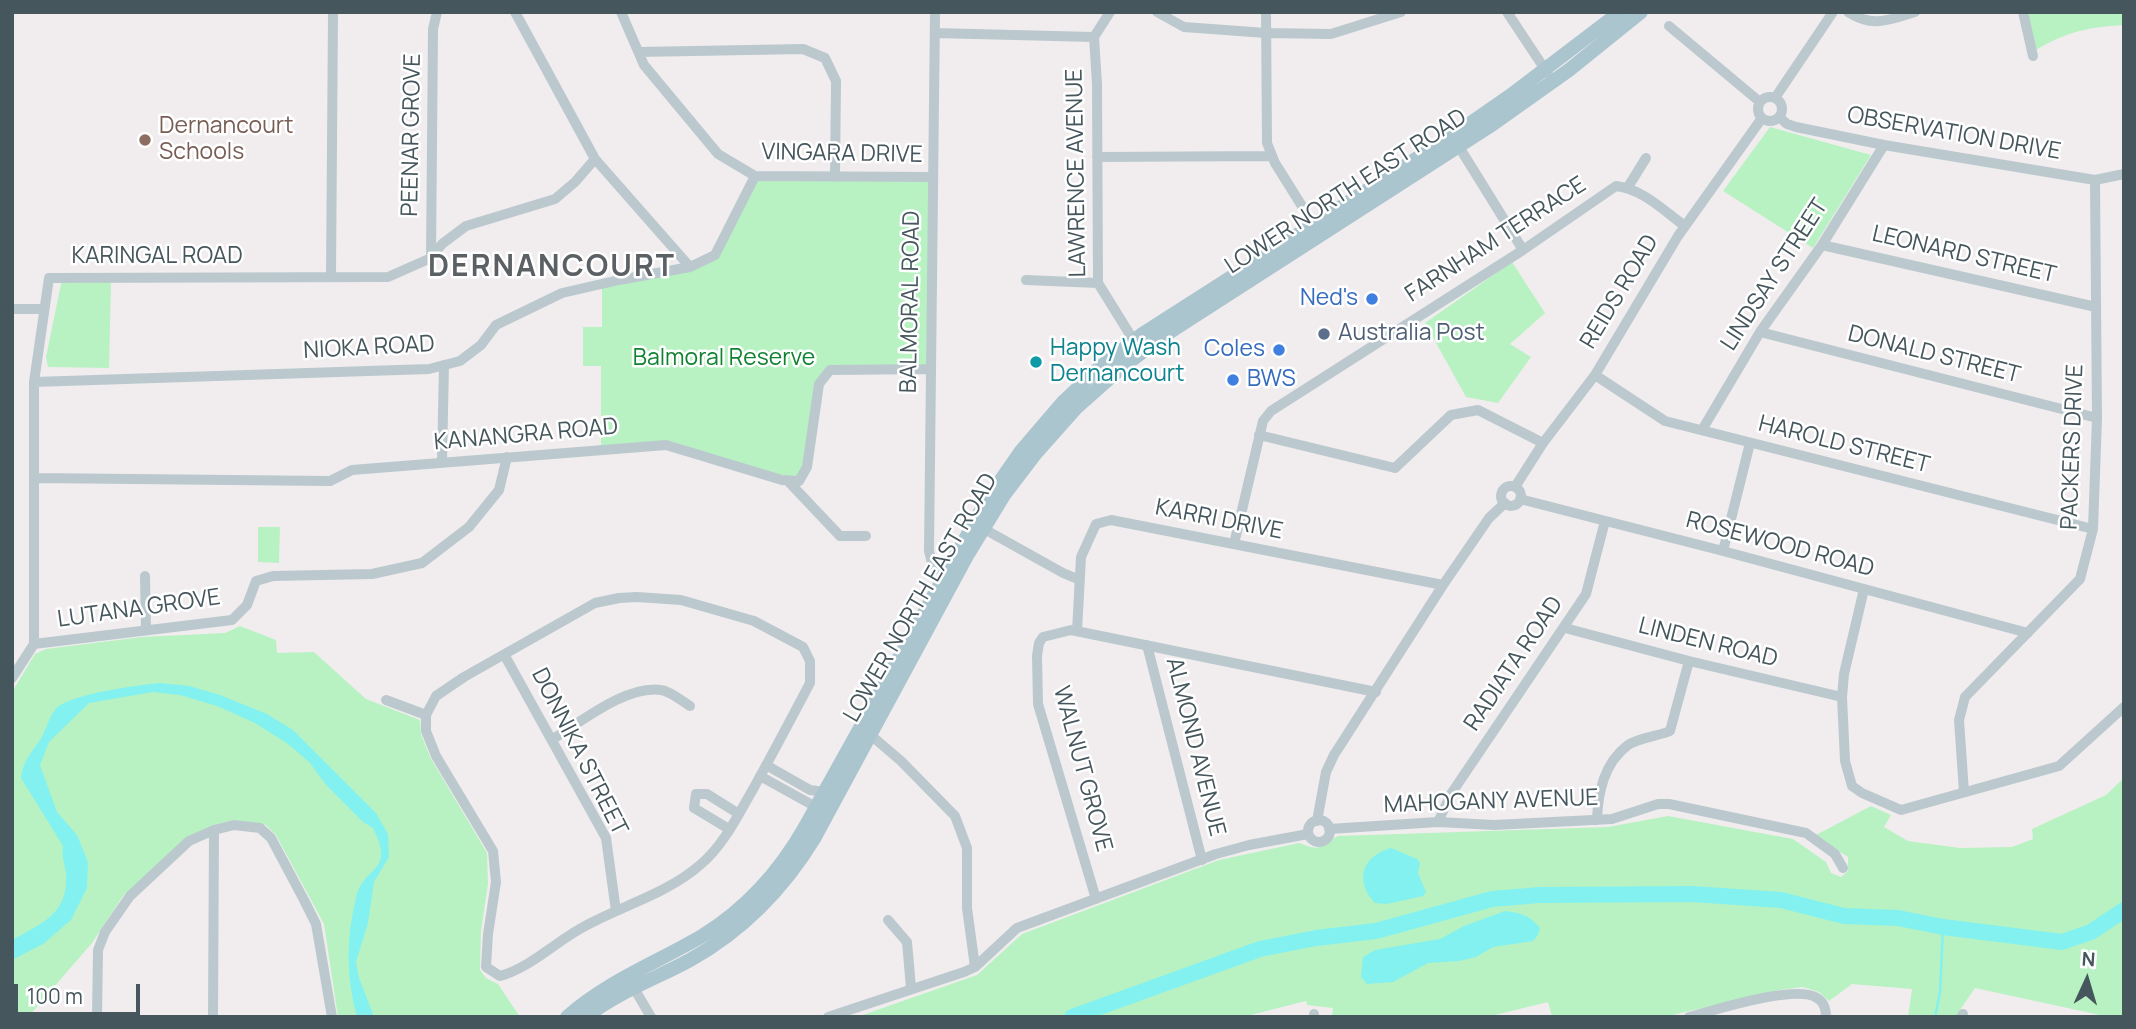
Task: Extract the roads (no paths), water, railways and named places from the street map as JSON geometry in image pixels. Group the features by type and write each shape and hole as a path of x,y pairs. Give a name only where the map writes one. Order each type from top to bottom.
{"main road":[{"name":"LOWER NORTH EAST ROAD","path":"1549,75 1620,12"},
{"name":"LOWER NORTH EAST ROAD","path":"567,1017 590,998 702,953 756,912 801,860 828,798 979,526 1003,475 1043,424 1087,379 1134,341 1317,230 1455,141 1641,12"},
{"name":"LOWER NORTH EAST ROAD","path":"979,526 1035,453 1106,379 1317,230"},
{"name":"LOWER NORTH EAST ROAD","path":"586,1017 630,980 702,936 741,908 782,864 816,807 828,798"}],"street":[{"path":"331,277 334,12"},
{"name":"PEENAR GROVE","path":"431,258 433,29 437,12"},
{"path":"515,12 595,159 690,267"},
{"name":"VINGARA DRIVE","path":"621,12 644,65 718,155 755,176 933,177"},
{"name":"BALMORAL ROAD","path":"935,12 929,551 932,563 948,579"},
{"path":"935,33 1094,37 1110,12"},
{"path":"1157,12 1184,27 1331,34 1401,12"},
{"path":"1266,12 1267,143 1272,156 1317,230"},
{"path":"1507,12 1549,75"},
{"path":"1775,98 1833,12"},
{"path":"1848,12 1869,22 1915,12"},
{"path":"2023,12 2033,57"},
{"path":"1669,26 1760,102"},
{"name":"LAWRENCE AVENUE","path":"1094,37 1097,84 1098,283 1134,341"},
{"path":"639,52 803,50 825,58 836,81 835,177"},
{"path":"1765,98 1775,98 1782,107 1779,117 1771,121 1762,118 1758,110 1760,102 1765,98"},
{"name":"OBSERVATION DRIVE","path":"1779,117 1796,127 1884,145 2095,180 2124,174"},
{"name":"REIDS ROAD","path":"1515,487 1595,375 1685,226 1762,118"},
{"path":"1455,141 1522,250"},
{"name":"LINDSAY STREET","path":"1702,430 1760,332 1822,245 1884,145"},
{"path":"1097,157 1272,156"},
{"path":"1646,158 1628,187 1642,194 1685,226"},
{"name":"KARINGAL ROAD","path":"34,644 34,382 49,278 388,277 431,258 442,244 466,226 555,199 575,182 595,159"},
{"name":"NIOKA ROAD","path":"34,382 429,369 460,361 481,345 496,325 562,293 690,267 715,255 755,176"},
{"name":"PACKERS DRIVE","path":"1964,792 1959,720 1965,697 2080,579 2093,530 2097,418 2095,180"},
{"name":"FARNHAM TERRACE","path":"1234,544 1259,435 1263,421 1271,411 1522,250 1616,186 1628,187"},
{"name":"LEONARD STREET","path":"1822,245 2096,307"},
{"path":"1026,280 1098,283"},
{"path":"12,309 44,309"},
{"name":"DONALD STREET","path":"1760,332 2097,418"},
{"path":"442,463 444,365"},
{"path":"787,480 799,481 807,467 819,384 830,370 931,369"},
{"name":"HAROLD STREET","path":"1595,375 1665,421 2093,530"},
{"path":"1259,435 1395,468 1451,415 1480,410 1544,443"},
{"path":"1723,551 1750,443"},
{"name":"KANANGRA ROAD","path":"34,478 330,481 352,470 666,445 787,480"},
{"name":"LUTANA GROVE","path":"34,644 232,620 247,605 256,581 273,576 372,574 422,563 477,518 499,490 507,457"},
{"path":"787,480 840,536 866,536"},
{"path":"1508,486 1515,487 1520,491 1520,499 1513,505 1505,503 1501,498 1503,489 1508,486"},
{"name":"ROSEWOOD ROAD","path":"1520,499 2028,633"},
{"path":"1317,821 1326,772 1334,755 1443,585 1489,518 1505,503"},
{"name":"KARRI DRIVE","path":"1074,630 1081,557 1096,524 1111,520 1443,585"},
{"name":"RADIATA ROAD","path":"1438,822 1451,794 1586,594 1605,521"},
{"path":"979,526 1080,580"},
{"path":"145,576 146,630"},
{"path":"1864,589 1844,674 1842,698 1845,761 1852,786 1862,793 1901,810 2059,766 2124,707"},
{"path":"619,598 681,600 754,621 803,647 810,661 810,683 739,814 718,847 699,866 656,894 616,911 555,943 518,971 500,976 486,967 496,882 493,851 436,756 426,731 426,715 436,696 464,677 505,656 595,603 619,598"},
{"name":"LINDEN ROAD","path":"1565,628 1842,698"},
{"path":"1074,630 1376,692"},
{"name":"WALNUT GROVE","path":"1074,630 1043,637 1039,643 1037,694 1096,899"},
{"path":"12,678 34,644"},
{"name":"ALMOND AVENUE","path":"1147,645 1202,860"},
{"name":"DONNIKA STREET","path":"505,656 606,838 616,911"},
{"path":"1597,820 1601,782 1620,754 1629,744 1670,731 1689,661"},
{"path":"553,739 618,699 639,691 663,690 690,706"},
{"path":"386,700 426,715"},
{"path":"865,730 901,761 955,816 967,848 967,908 975,967"},
{"path":"763,771 828,798"},
{"path":"763,771 816,807"},
{"path":"729,829 694,807 696,794 707,794 739,814"},
{"name":"MAHOGANY AVENUE","path":"1329,829 1438,822 1494,825 1612,819 1658,804 1669,804 1807,833 1835,854 1843,868"},
{"path":"1317,821 1323,821 1329,829 1326,838 1321,842 1308,834 1309,826 1317,821"},
{"path":"97,1017 98,950 105,932 130,896 189,841 234,825 260,828 271,838 316,924 332,1017"},
{"path":"213,1017 215,830"},
{"path":"828,1017 975,967 1017,928 1202,860 1249,845 1308,834"},
{"path":"888,920 907,942 912,988"},
{"path":"630,980 651,1017"},
{"path":"1689,1017 1796,993 1817,998 1823,1003 1826,1017"}],"water":[{"path":"160,683 189,686 267,714 293,730 376,813 388,834 389,857 374,882 368,923 356,962 359,978 374,1017 357,1017 349,958 350,928 356,898 365,879 380,861 379,843 373,828 363,822 327,786 309,762 288,744 255,723 217,706 180,695 153,692 89,703 49,742 40,765 57,812 77,835 88,862 87,888 71,920 43,944 12,960 12,940 51,916 58,908 66,887 63,846 21,778 28,758 55,710 62,704 104,691"},
{"path":"1391,848 1417,859 1420,863 1418,873 1426,892 1423,896 1387,904 1375,903 1368,895 1363,878 1364,870 1373,857"},
{"path":"1505,911 1524,915 1540,928 1533,941 1493,947 1476,957 1459,961 1428,963 1393,982 1367,984 1361,977 1363,957 1375,950 1440,939 1464,926"}],"waterway":[{"path":"1072,1017 1260,949 1316,938 1376,931 1492,899 1540,895 1692,894 1781,900 1844,916 1898,918 1943,927 2062,942 2091,932 2124,910"},
{"path":"1935,1017 1940,992 1943,927"}],"place":[{"name":"Dernancourt Schools","path":"145,140"},
{"name":"Ned's","path":"1372,299"},
{"name":"Australia Post","path":"1324,334"},
{"name":"Coles","path":"1279,350"},
{"name":"Happy Wash Dernancourt","path":"1036,362"},
{"name":"BWS","path":"1233,380"}],"district":[{"name":"DERNANCOURT","path":"552,268"}],"park label":[{"name":"Balmoral Reserve","path":"724,359"}]}
